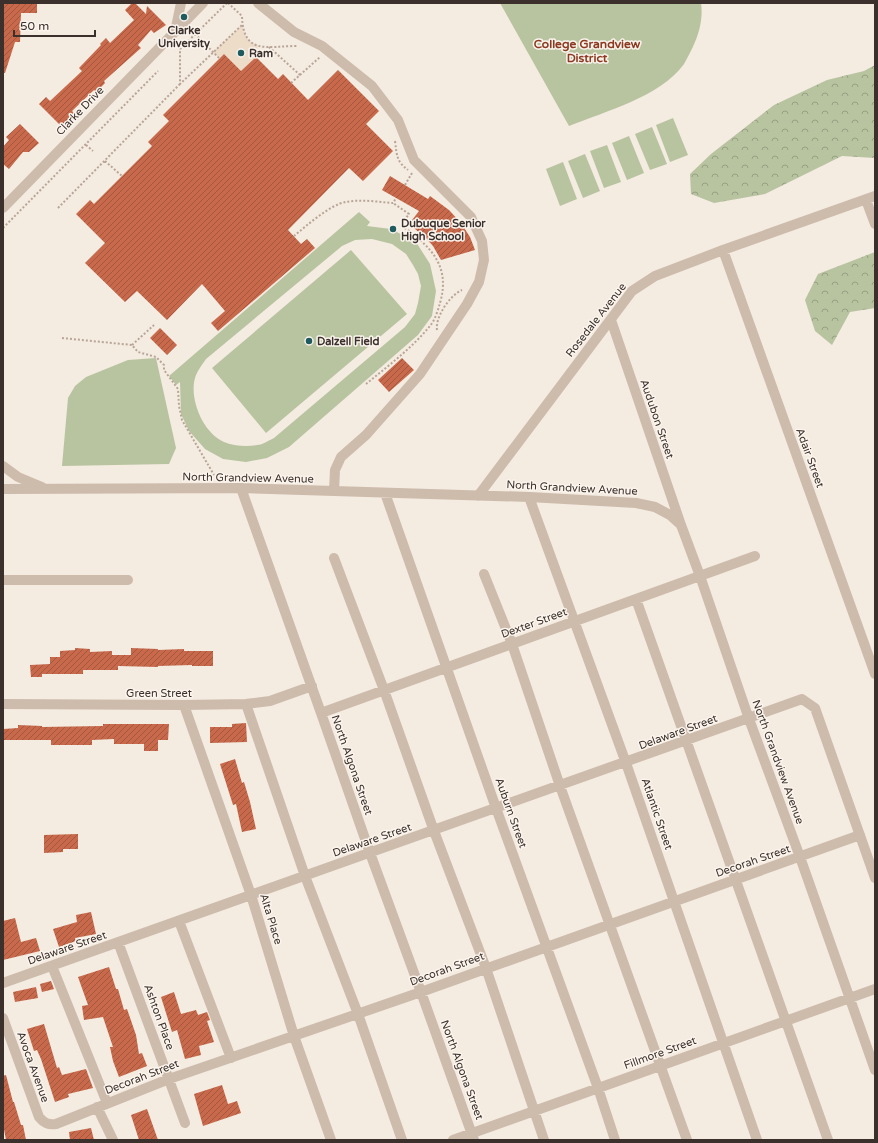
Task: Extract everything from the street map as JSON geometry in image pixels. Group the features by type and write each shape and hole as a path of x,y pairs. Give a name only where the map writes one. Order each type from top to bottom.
{"street":[{"path":"175,32 181,3"},
{"name":"Clarke Drive","path":"3,208 203,3"},
{"path":"258,3 294,32 322,46 372,86 398,120 414,160 471,217 482,241 484,260 480,282 467,304 420,374 366,435 341,457 335,470 334,491"},
{"path":"870,198 875,224"},
{"name":"Rosedale Avenue","path":"478,496 632,291 655,276 723,250 870,198"},
{"name":"Adair Street","path":"723,250 875,674"},
{"name":"Audubon Street","path":"611,320 681,525"},
{"name":"North Grandview Avenue","path":"3,466 18,477 46,489"},
{"name":"North Grandview Avenue","path":"3,489 241,488 529,497 636,503 655,507 670,515 681,525 700,576 749,719 800,857 875,1070"},
{"name":"North Algona Street","path":"241,488 370,853 473,1137"},
{"name":"Auburn Street","path":"385,493 496,808 598,1088 615,1140"},
{"name":"Atlantic Street","path":"529,497 626,763 757,1140"},
{"name":"Dexter Street","path":"321,713 756,556"},
{"path":"334,558 486,968 544,1140"},
{"path":"484,574 512,644 560,786 687,1140"},
{"path":"3,580 128,580"},
{"path":"636,599 828,1140"},
{"name":"Green Street","path":"3,704 246,704 270,701 312,686"},
{"name":"Delaware Street","path":"3,983 626,763 802,699 815,708 860,835"},
{"path":"246,704 306,876 358,1014 402,1140"},
{"name":"Alta Place","path":"184,705 251,895 294,1036 331,1140"},
{"path":"860,835 875,878"},
{"name":"Decorah Street","path":"43,1122 56,1124 169,1079 421,992 860,835"},
{"path":"179,921 231,1058"},
{"name":"Ashton Place","path":"118,942 185,1123"},
{"path":"52,966 107,1103"},
{"name":"Fillmore Street","path":"453,1140 473,1137 534,1111 875,989"},
{"name":"Avoca Avenue","path":"3,1018 36,1110 43,1122"},
{"path":"97,1108 113,1140"}],"path":[{"path":"180,84 180,50 227,3 242,16 243,30 246,37 251,42 258,46 302,47"},
{"path":"58,208 180,84 242,25"},
{"path":"195,34 220,58"},
{"path":"269,47 300,75"},
{"path":"291,83 321,56 317,53"},
{"path":"3,228 158,71"},
{"path":"394,136 397,157 403,166 418,177"},
{"path":"86,144 93,151"},
{"path":"105,161 122,176"},
{"path":"405,185 412,173"},
{"path":"393,203 396,198"},
{"path":"294,236 326,211 345,202 372,201 393,203 409,214 401,225 429,249 443,271 444,290 432,325 409,348 366,384"},
{"path":"438,335 436,326 444,306 452,296 465,289"},
{"path":"132,345 154,325"},
{"path":"62,338 132,345 138,352 156,357 164,365 164,370 178,389 182,420 214,475"}],"green space":[{"path":"500,3 701,3 702,13 700,28 694,45 684,64 674,76 661,86 631,102 569,126"},
{"path":"875,65 875,158 842,156 765,194 714,203 691,194 690,174 711,154 774,105 827,80 864,71"},
{"path":"673,118 688,155 670,162 656,125"},
{"path":"652,127 667,164 650,170 635,134"},
{"path":"629,136 644,173 627,180 612,143"},
{"path":"607,145 621,182 604,188 590,151"},
{"path":"585,154 600,191 583,198 568,161"},
{"path":"563,162 577,199 560,206 546,169"},
{"path":"359,212 370,222 367,226 391,229 416,242 430,264 436,291 432,316 418,335 289,447 267,458 246,462 223,459 205,449 189,431 181,414 180,382 176,385 169,376","holes":["372,239 392,244 406,254 418,274 421,286 415,314 405,327 274,438 253,446 236,445 216,438 199,414 194,396 195,378 198,370 206,359 342,246 355,240"]},
{"name":"Dalzell Field","path":"351,250 407,314 266,433 212,368"},
{"path":"875,252 875,308 850,312 832,345 815,331 805,300 818,274"},
{"path":"156,358 176,448 169,464 62,466 68,398 75,386 86,377 128,360"}],"shaded area":[{"path":"242,25 246,37 251,42 258,45 256,57 241,71 224,54 219,58 213,52"}],"building":[{"path":"3,3 37,3 37,13 21,13 20,42 15,42 5,73 3,73"},
{"path":"132,3 135,3 146,14 147,6 166,25 154,33 151,30 138,45 141,48 104,81 105,83 96,92 94,90 72,111 76,115 63,128 39,104 46,97 50,101 82,71 79,68 106,38 110,43 134,20 125,10"},
{"path":"224,54 241,71 256,57 278,79 283,74 308,100 338,70 379,111 366,124 393,151 363,181 349,168 288,230 301,244 307,239 315,248 218,331 211,323 225,311 202,284 167,320 137,291 125,302 85,263 105,243 76,214 90,200 94,204 152,146 148,142 169,121 163,115"},
{"path":"20,124 39,143 29,152 23,152 9,169 3,164 3,147 9,140 6,137"},
{"path":"390,176 428,199 430,196 449,210 461,223 470,237 475,250 441,260 433,246 426,238 409,224 419,211 382,190"},
{"path":"160,328 177,345 167,355 150,338"},
{"path":"402,358 414,370 389,392 378,380"},
{"path":"75,648 90,649 90,652 112,651 112,655 131,655 131,648 213,651 213,666 118,666 118,670 83,670 83,674 42,674 42,677 31,677 30,665 50,664 50,657 60,657 60,651 75,650"},
{"path":"246,723 247,742 210,743 210,727 232,727 232,724"},
{"path":"103,724 169,724 168,740 158,740 158,751 144,751 144,744 114,744 114,739 92,740 92,745 51,745 51,740 3,740 3,729 18,728 18,725 42,727 103,726"},
{"path":"235,759 242,783 244,782 250,802 256,829 242,832 236,804 233,805 220,764"},
{"path":"78,834 78,849 63,849 63,852 44,853 44,835"},
{"path":"91,912 96,934 75,938 76,941 59,947 53,929 77,922 76,915"},
{"path":"15,918 21,942 36,938 40,951 3,960 3,921"},
{"path":"109,967 116,989 118,989 124,1010 127,1009 136,1035 139,1054 142,1053 147,1066 119,1077 110,1047 113,1047 103,1017 84,1020 82,1006 88,1005 78,977"},
{"path":"51,981 54,989 42,992 40,984"},
{"path":"36,987 38,998 15,1002 13,992"},
{"path":"174,992 181,1014 196,1010 198,1015 207,1012 210,1020 207,1021 214,1042 199,1046 201,1055 185,1059 177,1030 172,1032 161,997"},
{"path":"44,1024 57,1068 59,1067 62,1075 86,1069 93,1088 68,1094 69,1097 55,1102 41,1059 37,1050 34,1051 27,1029"},
{"path":"6,1075 13,1102 21,1125 23,1125 26,1140 6,1140 3,1124 3,1076"},
{"path":"222,1085 228,1104 237,1101 241,1113 203,1126 194,1094"},
{"path":"147,1109 158,1140 139,1140 131,1115"},
{"path":"91,1128 94,1140 70,1140 69,1132"}],"place":[{"name":"Clarke University","path":"184,17"},
{"name":"Ram","path":"241,53"},
{"name":"Dubuque Senior High School","path":"393,229"},
{"name":"Dalzell Field","path":"309,341"}],"district":[{"name":"College Grandview District","path":"587,51"}]}
